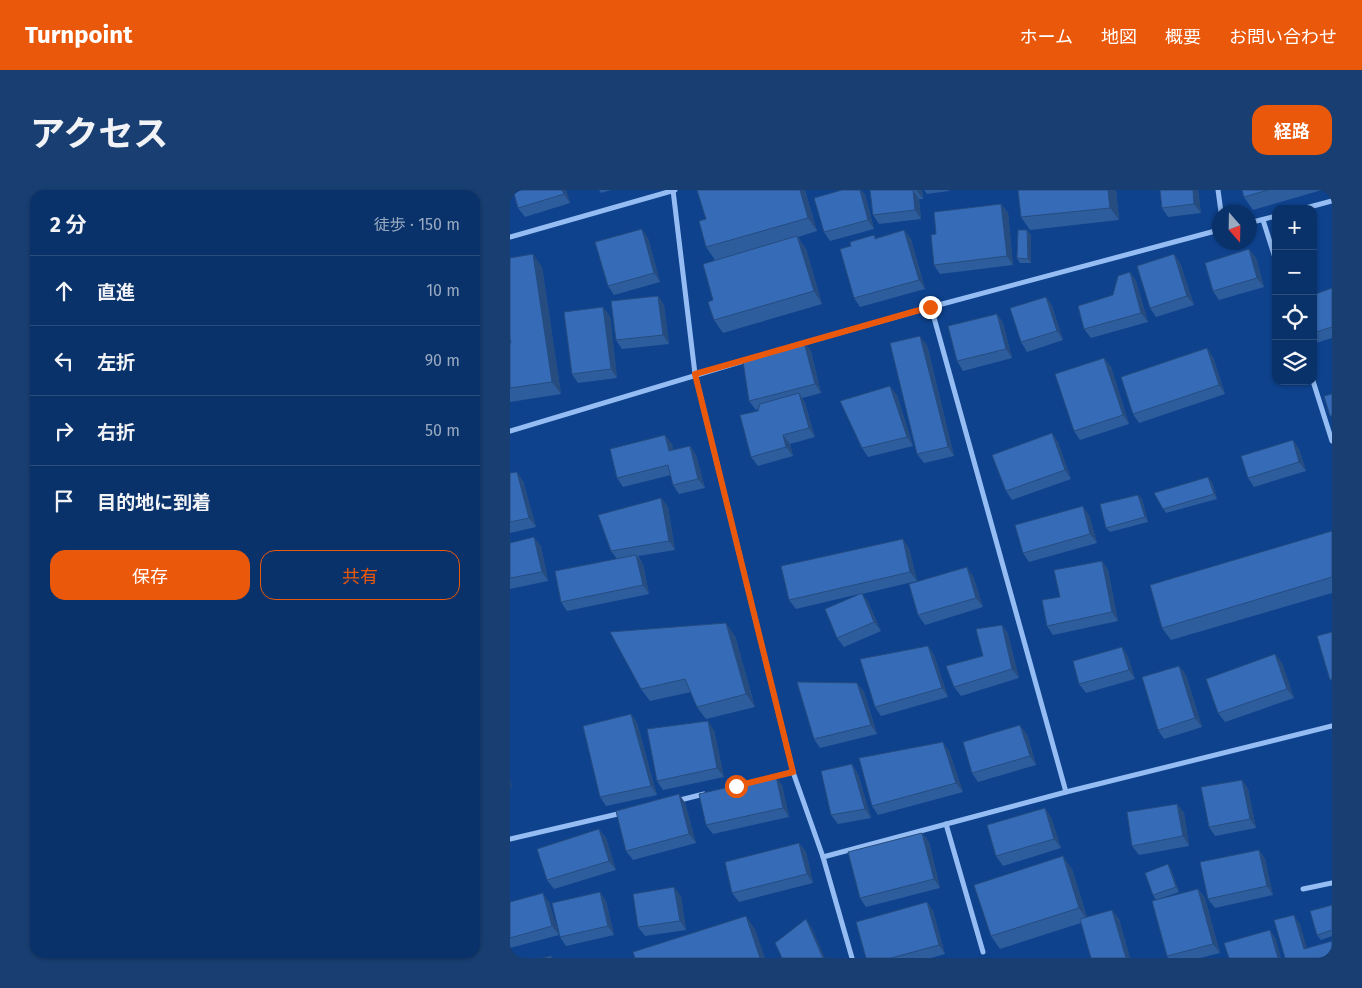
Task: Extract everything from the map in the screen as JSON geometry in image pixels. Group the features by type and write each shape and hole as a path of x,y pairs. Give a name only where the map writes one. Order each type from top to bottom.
{"street":[{"path":"510,237 674,190 695,374 793,772 824,857 852,958"},
{"path":"1218,190 1221,205"},
{"path":"1315,205 1332,200"},
{"path":"1257,221 1272,217"},
{"path":"1263,220 1273,250"},
{"path":"790,347 930,307 1212,232"},
{"path":"930,307 1066,792"},
{"path":"510,431 780,350"},
{"path":"1314,385 1332,441"},
{"path":"824,857 1066,792 1332,726"},
{"path":"746,783 793,772"},
{"path":"670,802 707,794"},
{"path":"510,839 632,811"},
{"path":"946,824 983,952"},
{"path":"1303,889 1332,882"}],"building":[{"path":"513,190 562,190 564,194 518,208"},
{"path":"697,190 800,190 808,218 706,247 699,221 706,219"},
{"path":"842,190 860,190 868,220 824,232 814,198"},
{"path":"870,190 913,190 915,210 873,215"},
{"path":"1018,190 1108,190 1110,208 1021,217"},
{"path":"1160,190 1193,190 1194,204 1162,208"},
{"path":"1242,190 1268,190 1244,197"},
{"path":"1001,204 1007,256 934,265 931,235 936,234 934,212"},
{"path":"642,229 654,273 608,286 595,242"},
{"path":"904,230 919,280 854,298 840,249 851,246 850,242 874,235 875,239"},
{"path":"1018,230 1027,230 1028,259 1017,258"},
{"path":"797,236 814,291 714,320 708,302 713,300 703,264"},
{"path":"1249,250 1257,278 1213,291 1205,263"},
{"path":"533,254 552,382 510,388 510,258"},
{"path":"1174,254 1187,296 1150,308 1137,266"},
{"path":"1130,272 1141,313 1084,329 1078,306 1113,295 1118,276"},
{"path":"1332,288 1332,327 1317,332 1317,295"},
{"path":"658,296 663,335 616,340 611,301"},
{"path":"1046,297 1057,331 1021,342 1010,308"},
{"path":"603,307 611,369 572,374 564,312"},
{"path":"997,314 1006,349 957,361 948,326"},
{"path":"920,336 948,447 917,454 890,343"},
{"path":"804,342 815,384 749,401 743,361"},
{"path":"1207,348 1219,385 1133,414 1121,377"},
{"path":"1104,358 1123,415 1074,431 1055,374"},
{"path":"890,386 907,437 862,448 840,401"},
{"path":"799,393 809,428 783,435 786,447 751,457 740,415 758,411 760,404"},
{"path":"1332,394 1332,415 1330,416 1324,396"},
{"path":"1052,433 1065,470 1006,491 992,455"},
{"path":"665,435 669,451 690,446 698,479 673,485 668,465 617,478 610,449"},
{"path":"1293,440 1299,462 1248,478 1241,456"},
{"path":"517,472 529,518 510,522 510,473"},
{"path":"1208,477 1214,494 1163,509 1154,493"},
{"path":"1138,495 1145,517 1106,528 1100,504"},
{"path":"661,498 669,541 611,551 598,515"},
{"path":"1083,506 1090,534 1023,553 1015,525"},
{"path":"1332,531 1332,577 1162,628 1150,585"},
{"path":"534,537 542,572 510,578 510,543"},
{"path":"903,539 910,572 789,600 781,566"},
{"path":"636,555 643,585 561,602 555,571"},
{"path":"1102,561 1112,612 1047,626 1042,600 1060,597 1054,570"},
{"path":"967,567 976,598 918,615 909,584"},
{"path":"862,593 874,622 837,638 825,609"},
{"path":"726,623 746,694 697,707 685,679 641,689 610,632"},
{"path":"1002,625 1012,669 954,687 946,666 983,656 976,629"},
{"path":"1332,632 1332,679 1330,680 1317,636"},
{"path":"928,646 942,688 875,707 860,659"},
{"path":"1122,647 1129,670 1079,684 1073,661"},
{"path":"1275,654 1287,689 1218,713 1206,679"},
{"path":"1179,666 1195,718 1158,730 1142,677"},
{"path":"797,682 857,683 871,725 814,739"},
{"path":"631,714 651,786 600,797 583,726"},
{"path":"708,721 717,768 657,781 647,729"},
{"path":"1020,725 1030,756 972,773 963,742"},
{"path":"943,742 956,783 872,806 859,758"},
{"path":"852,764 865,809 831,815 821,771"},
{"path":"776,776 783,808 706,825 699,794"},
{"path":"1242,780 1250,819 1209,827 1201,787"},
{"path":"679,794 689,834 626,851 616,811"},
{"path":"1177,804 1183,836 1132,846 1127,812"},
{"path":"1045,808 1054,839 996,856 987,825"},
{"path":"599,829 609,861 547,880 537,849"},
{"path":"922,833 934,879 860,898 848,852"},
{"path":"799,843 807,874 732,893 725,862"},
{"path":"1259,850 1267,886 1208,899 1200,862"},
{"path":"1063,856 1079,908 991,936 974,885"},
{"path":"1168,864 1176,887 1153,895 1145,873"},
{"path":"674,887 680,921 638,927 633,894"},
{"path":"1198,889 1213,944 1167,956 1152,901"},
{"path":"600,892 608,926 560,937 552,903"},
{"path":"543,893 552,926 510,938 510,902"},
{"path":"927,902 939,945 891,958 866,958 856,922"},
{"path":"1332,905 1332,930 1317,935 1310,911"},
{"path":"1112,910 1126,958 1091,958 1080,919"},
{"path":"1294,915 1304,949 1332,941 1332,958 1285,958 1274,920"},
{"path":"746,916 760,958 635,958 633,952"},
{"path":"806,919 823,958 782,958 775,943"},
{"path":"1270,930 1278,958 1229,958 1224,943"}],"route":[{"path":"736,786 793,772 695,374 930,307"}]}
